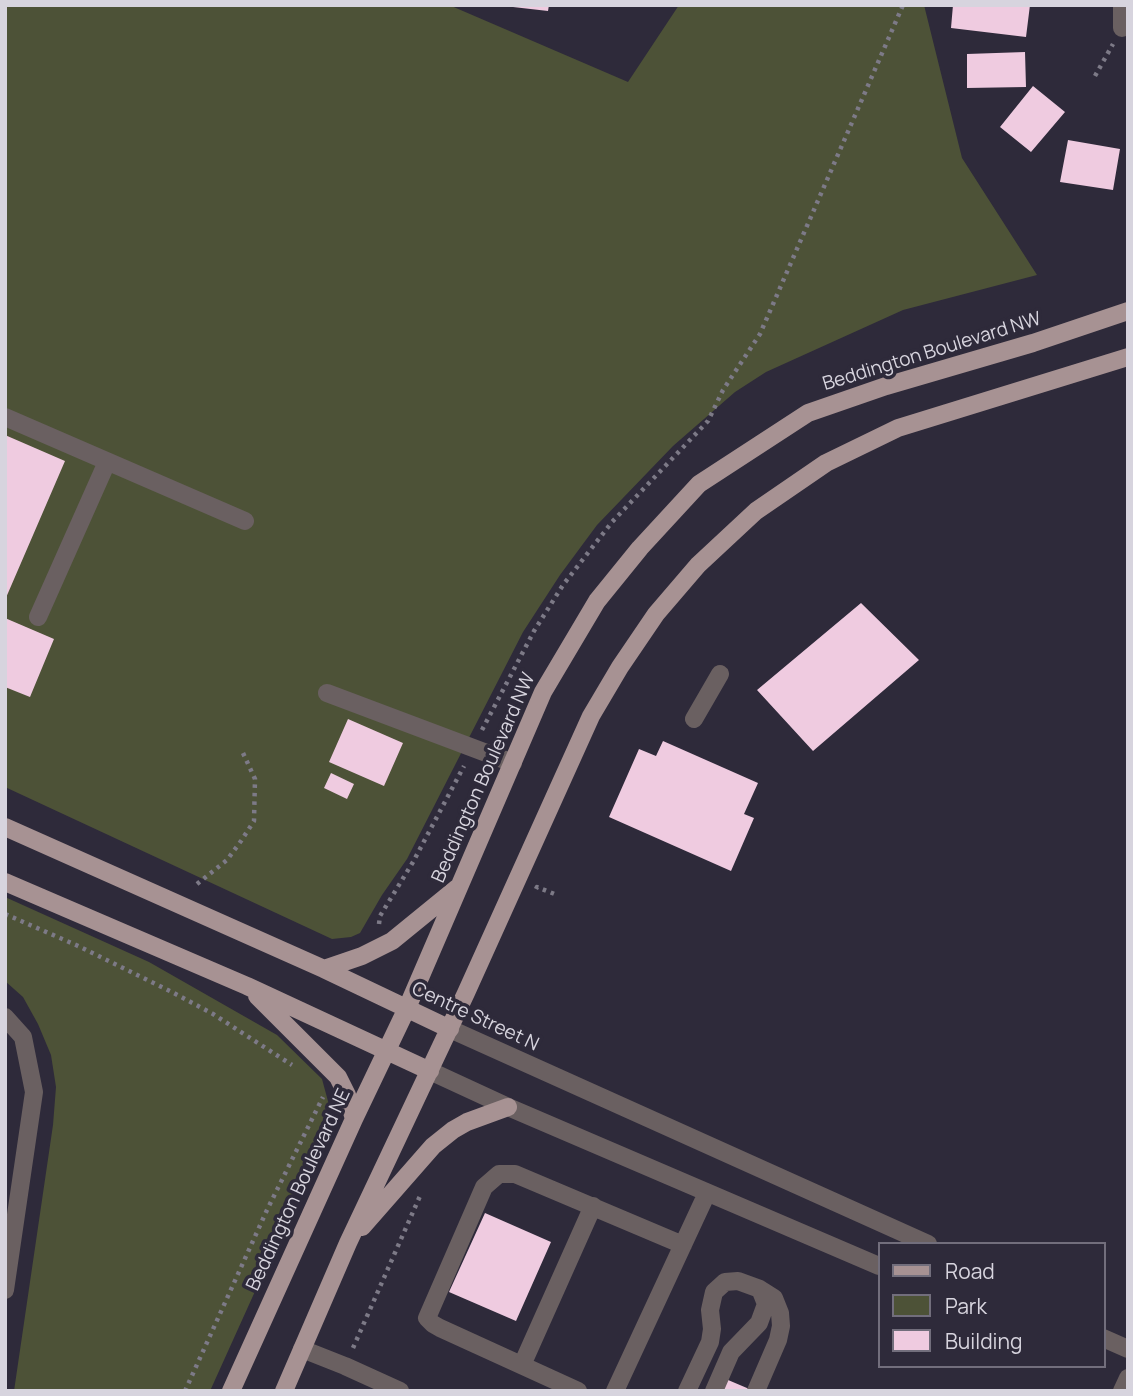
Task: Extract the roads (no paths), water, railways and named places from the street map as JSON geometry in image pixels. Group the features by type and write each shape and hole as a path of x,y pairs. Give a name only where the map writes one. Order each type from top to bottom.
{"main road":[{"name":"Beddington Boulevard NW","path":"407,1008 543,692 597,601 640,548 699,484 808,413 1128,311"},
{"path":"284,1391 348,1243 440,1051 591,716 656,614 698,565 756,511 826,463 898,428 1128,357"},
{"name":"Centre Street N","path":"5,827 324,969 450,1029"},
{"path":"5,882 247,986 430,1071"},
{"path":"324,969 362,956 392,941 460,886"},
{"path":"247,986 338,1077 354,1119"},
{"name":"Beddington Boulevard NE","path":"231,1391 407,1008"},
{"path":"348,1243 433,1146 467,1122 508,1107"}],"street":[{"path":"1122,5 1122,28"},
{"path":"5,417 245,521"},
{"path":"38,617 107,462"},
{"path":"694,719 720,674"},
{"path":"327,693 513,763"},
{"path":"5,1017 23,1037 34,1092 5,1290"},
{"name":"Centre Street N","path":"450,1029 924,1242"},
{"path":"430,1071 707,1193 878,1265"},
{"path":"578,1391 440,1328 427,1318 484,1187 499,1174 515,1174 683,1245"},
{"path":"615,1391 707,1193"},
{"path":"522,1365 593,1206"},
{"path":"687,1391 710,1342 710,1310 714,1292 725,1282 738,1281 760,1289 774,1298 780,1313 778,1340 756,1391"},
{"path":"714,1391 732,1352 759,1323 766,1304 760,1289"},
{"path":"1105,1339 1128,1349"},
{"path":"302,1349 400,1391"},
{"path":"1122,1391 1128,1378"}]}
